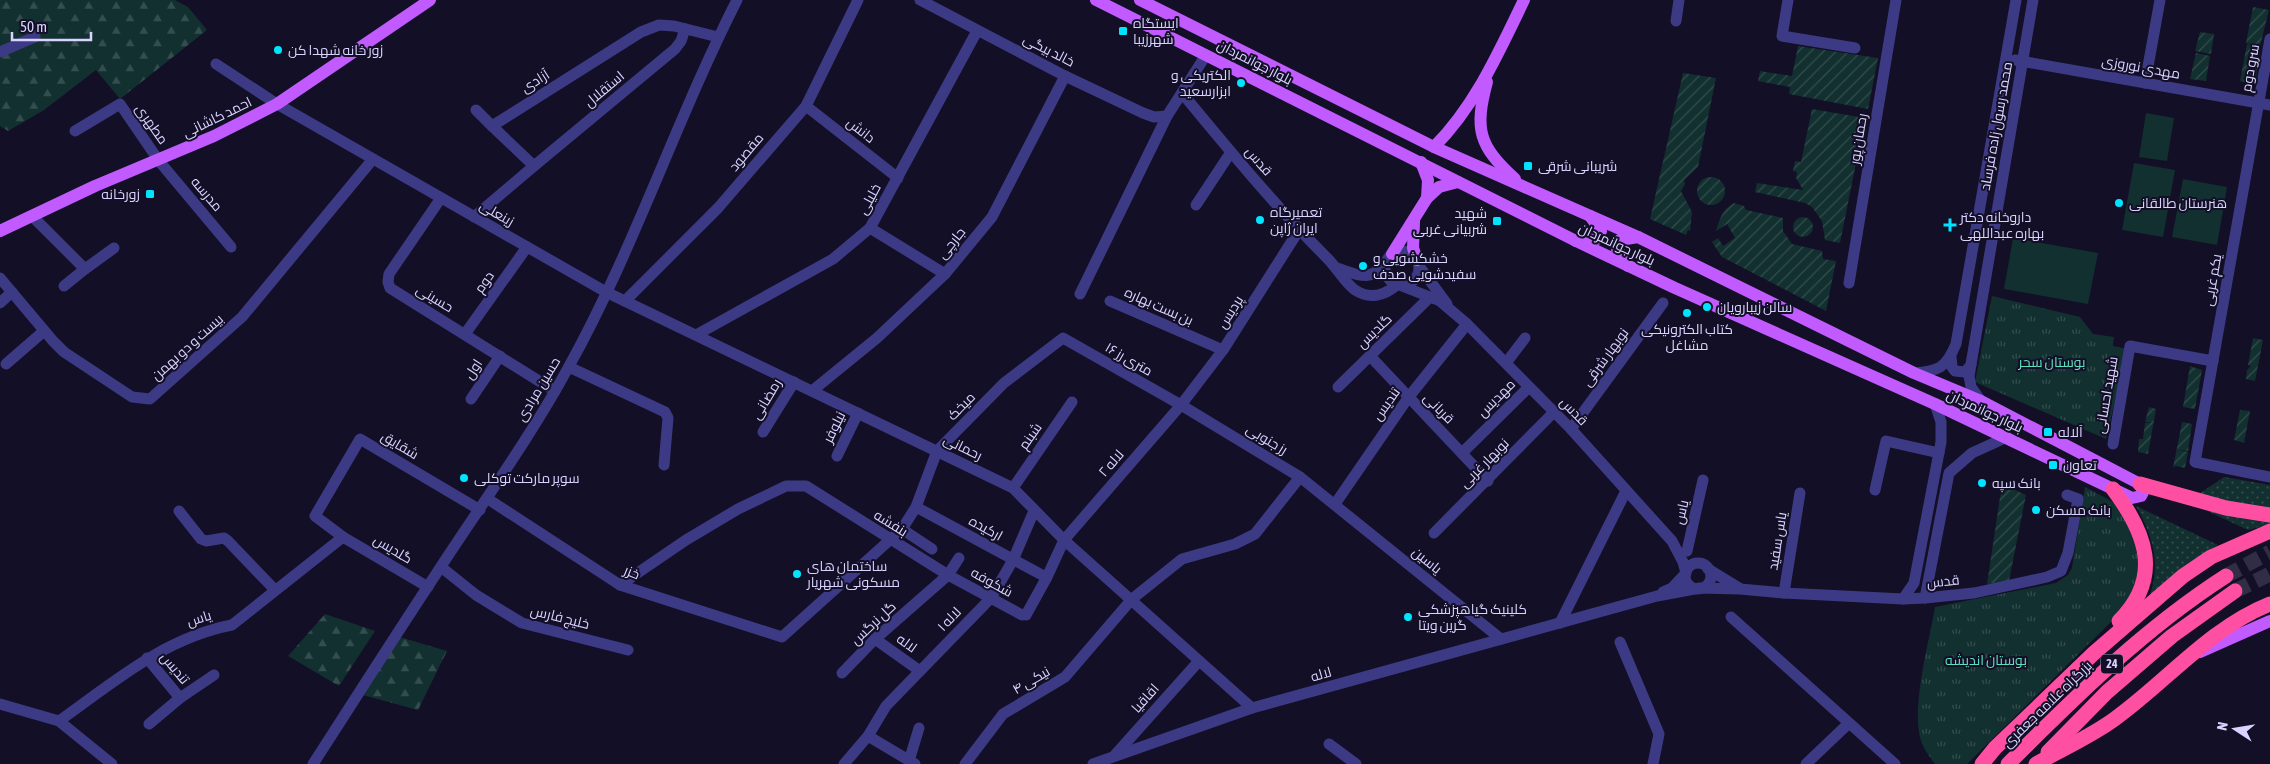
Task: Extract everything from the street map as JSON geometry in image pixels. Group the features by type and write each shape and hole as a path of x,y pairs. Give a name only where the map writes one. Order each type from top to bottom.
{"highway":[{"path":"2140,484 2226,508 2270,515"},
{"path":"2094,653 2099,640 2129,611 2140,595 2147,565 2139,529 2129,510 2113,489"},
{"path":"1982,764 1994,748 2094,653 2183,576 2211,557 2270,531"},
{"name":"بزرگراه علامه جعفری","path":"2008,764 2131,647 2185,602 2226,576"},
{"name":"24","path":"2036,764 2129,674 2172,636 2235,591"},
{"path":"2036,764 2115,719 2236,622 2270,604"}],"main road":[{"name":"احمد کاشانی","path":"0,231 95,186 159,161 277,104 430,0"},
{"name":"بلوار جوانمردان","path":"1096,0 1628,266 2007,437 2132,498 2141,496 2143,492 2140,484 1980,401 1914,373 1638,237 1434,147 1140,0"},
{"path":"1434,147 1455,127 1490,70 1524,0"},
{"path":"1490,70 1480,109 1481,129 1487,148 1499,165 1524,187"},
{"path":"1421,162 1428,180 1427,198"},
{"path":"1389,258 1427,198 1439,187 1458,182"},
{"path":"1576,241 1597,239 1601,231 1589,215"},
{"path":"1415,217 1413,248 1418,263"},
{"path":"1628,266 1617,249 1620,240 1638,237"},
{"path":"2191,657 2270,621"}],"street":[{"name":"حسین مرادی","path":"313,764 441,567 488,499 569,367 606,292 718,37 737,0"},
{"name":"مقصود","path":"625,301 718,208 806,106 858,0"},
{"name":"خالد بیگی","path":"920,0 1065,76 1143,113 1154,117 1167,116"},
{"path":"1676,21 1679,0"},
{"path":"1788,0 1782,36 1855,48"},
{"name":"رحمان پور","path":"1849,283 1896,0"},
{"name":"محمد رسول زاده فرساد","path":"1951,357 1956,344 2016,0"},
{"name":"محمد رسول زاده فرساد","path":"1980,401 1971,387 1971,365 2033,0"},
{"path":"2145,83 2160,0"},
{"name":"آزادی","path":"492,126 641,32 659,25 718,37"},
{"name":"استقلال","path":"534,166 675,50 681,42 685,29"},
{"name":"خلیلی","path":"696,335 832,259 870,228 977,31"},
{"path":"0,52 35,37"},
{"name":"سرو دوم","path":"2265,104 2270,39"},
{"path":"1080,294 1167,116 1206,55"},
{"name":"مهدی نوروزی","path":"2006,58 2265,104"},
{"name":"زینعلی","path":"216,64 277,104 606,292"},
{"name":"جارچی","path":"812,391 877,338 946,274 992,216 1065,76"},
{"name":"قدس","path":"1182,93 1299,230 1337,268 1355,290 1368,295 1380,295 1389,292 1399,285 1430,297 1449,307"},
{"name":"مطهری","path":"75,131 120,104 159,161"},
{"name":"یکم غربی","path":"2265,104 2213,361 2195,462 2270,477"},
{"name":"دانش","path":"806,106 898,178"},
{"path":"474,217 534,166 476,110"},
{"path":"1196,205 1231,152"},
{"name":"بیست و دو بهمن","path":"0,278 64,352 132,397 150,399 242,317 373,159"},
{"name":"مدرسه","path":"159,161 231,247"},
{"name":"حسینی","path":"441,198 389,274 388,282 390,288 555,392"},
{"path":"32,216 86,269"},
{"path":"870,228 946,274"},
{"path":"1976,229 1993,232"},
{"name":"پردیس","path":"1181,405 1223,350 1299,230"},
{"name":"دوم","path":"465,334 527,247"},
{"path":"64,286 114,248"},
{"path":"1337,268 1368,276 1376,274 1389,258 1403,251 1409,252 1418,263 1417,277 1408,285 1399,285 1388,279 1384,268 1389,258"},
{"name":"قدس","path":"1418,263 1449,307 1571,429 1672,540 1705,566 1740,589"},
{"path":"0,303 12,292"},
{"name":"رحمانی","path":"606,292 1013,488 1064,540 1252,708"},
{"name":"گلدیس","path":"1338,387 1430,297"},
{"name":"بن بست بهاره","path":"1110,301 1223,350"},
{"name":"نوبهار شرقی","path":"1571,429 1664,303"},
{"name":"تندیس","path":"1335,504 1408,398 1467,324"},
{"path":"6,364 44,331"},
{"name":"۱۶ متری رز","path":"1063,338 1181,405"},
{"name":"میخک","path":"782,637 902,529 916,507 937,452 1004,383 1063,338"},
{"path":"1506,364 1525,338"},
{"name":"شهید احسانی","path":"2113,444 2130,346 2213,361"},
{"name":"اول","path":"471,399 500,356"},
{"name":"قربانی","path":"1370,356 1488,481"},
{"path":"1951,357 1952,367 1955,371 1965,372 1971,365"},
{"path":"1914,373 1941,368 1951,357"},
{"path":"569,367 665,412 668,418 664,465"},
{"name":"رمضانی","path":"763,432 794,382"},
{"name":"مهدیس","path":"1462,452 1529,387"},
{"name":"شبنم","path":"1013,488 1072,402"},
{"path":"1903,599 1914,583 1938,453 1941,422 1935,404"},
{"name":"رز جنوبی","path":"1181,405 1300,477 1335,504"},
{"name":"لاله ۲","path":"1024,615 1047,577 1064,540 1181,405"},
{"name":"نیلوفر","path":"836,456 858,412"},
{"name":"نوبهار غربی","path":"1434,534 1554,412"},
{"path":"1925,598 1949,473 1972,453 2007,437"},
{"name":"شقایق","path":"342,537 315,516 360,439 480,510"},
{"path":"1875,490 1886,441 1938,453"},
{"name":"نیکی ۴","path":"966,764 1004,714 1066,677 1132,599 1182,559 1235,544 1255,534 1300,477"},
{"name":"یاس","path":"1687,551 1703,480"},
{"name":"بنفشه","path":"620,585 738,509 786,486 806,486 819,496 948,575"},
{"path":"1560,623 1626,491"},
{"name":"یاس سفید","path":"1784,593 1800,493"},
{"name":"قدس","path":"1700,588 1903,599 1974,593 2047,577 2061,571 2068,552 2078,499 2067,495"},
{"name":"خزر","path":"488,499 620,585 782,637"},
{"name":"یاسین","path":"1335,504 1501,639"},
{"name":"ارکیده","path":"916,507 1042,575"},
{"path":"179,511 201,539 206,541 224,538 228,540 275,590"},
{"name":"لاله ۱","path":"844,764 868,736 886,706 991,598 1012,560 1034,511"},
{"path":"902,529 932,549"},
{"name":"گلدیس","path":"342,537 428,588"},
{"name":"یاس","path":"59,721 147,658 181,639 213,628 232,625 342,537"},
{"name":"قدس","path":"1672,540 1683,562 1686,573"},
{"name":"گل نرگس","path":"842,673 875,639 948,575 959,558"},
{"path":"1657,596 1672,588 1690,566 1705,566 1710,581 1700,588 1689,584 1686,573"},
{"name":"خلیج فارس","path":"441,567 476,595 522,623 628,650"},
{"name":"شکوفه","path":"948,575 1024,615"},
{"name":"لاله","path":"1093,764 1252,708 1657,596 1700,588"},
{"path":"1731,617 1848,724 1895,764"},
{"name":"لاله","path":"875,639 920,671"},
{"path":"1620,642 1659,734 1654,764"},
{"name":"تندیس","path":"147,658 180,698"},
{"name":"اقاقیا","path":"1114,756 1199,661"},
{"name":"تندیس","path":"149,724 180,698 214,675"},
{"path":"0,704 59,721 112,764"},
{"path":"1806,764 1848,724"},
{"path":"868,736 912,763 919,728"},
{"path":"1329,744 1356,764"}],"green space":[{"path":"0,0 175,0 188,7 207,30 120,99 96,70 44,110 8,131 0,126"},
{"path":"2253,7 2269,10 2260,46 2246,43"},
{"path":"2200,32 2214,34 2211,54 2195,51"},
{"path":"2247,44 2261,46 2258,63 2245,61 2258,64 2256,78 2249,83 2240,81"},
{"path":"1798,46 1878,58 1868,109 1789,94 1790,87 1758,81 1760,71 1792,76"},
{"path":"2196,53 2210,56 2206,81 2190,79"},
{"path":"1683,73 1716,78 1698,167 1684,180 1685,184 1681,191 1692,212 1690,231 1688,230 1686,235 1650,219"},
{"path":"1812,109 1865,118 1840,243 1825,240 1822,221 1812,207 1805,203 1755,192 1757,183 1803,190 1796,178 1797,172 1793,171 1795,161 1801,162"},
{"path":"2146,113 2174,118 2167,161 2139,157"},
{"path":"2134,163 2175,170 2163,237 2122,230"},
{"path":"1711,177 1721,181 1725,191 1721,201 1711,205 1701,201 1697,191 1701,181"},
{"path":"2183,179 2227,187 2217,245 2172,237"},
{"path":"1734,203 1744,206 1746,210 1783,218 1783,231 1792,244 1822,251 1823,259 1836,261 1826,311 1722,257 1712,242 1718,238 1723,246 1735,238 1727,224 1716,231 1722,215"},
{"path":"1803,217 1810,220 1813,227 1810,234 1803,237 1796,234 1793,227 1796,220"},
{"path":"2013,238 2098,253 2088,304 2004,289"},
{"name":"بوستان سحر","path":"1992,296 2080,317 2093,334 2114,337 2113,346 2127,349 2106,439 1975,382"},
{"path":"2253,338 2263,340 2255,381 2246,379 2247,370 2251,366 2248,365"},
{"path":"2190,366 2202,370 2195,409 2183,407"},
{"path":"2149,407 2156,409 2148,454 2138,452 2139,439 2143,439 2145,423 2152,423 2145,422"},
{"path":"2240,410 2250,411 2244,443 2234,440"},
{"path":"2182,422 2192,424 2188,451 2177,450 2188,452 2185,468 2175,466 2173,468"},
{"path":"2224,477 2270,485 2270,511 2193,498"},
{"path":"2002,484 2026,495 2009,581 1987,584"},
{"name":"بوستان اندیشه","path":"2085,487 2119,505 2137,532 2139,583 2117,616 1967,764 1935,764 1922,744 1918,723 1918,707 1935,607 2056,583 2068,575 2072,568"},
{"path":"2192,504 2270,521 2270,524 2248,530"},
{"path":"2136,506 2218,545 2180,570 2148,600 2154,575 2154,552 2147,529"},
{"path":"325,614 375,631 339,686 288,656"},
{"path":"396,636 447,651 418,710 359,694"}],"tunnel":[{"path":"2226,576 2270,552"},
{"path":"2235,591 2270,574"}],"place":[{"name":"ایستگاه شهرزیبا","path":"1123,31"},
{"name":"زور خانه شهدا کن","path":"278,50"},
{"name":"الکتریکی و ابزارسعید","path":"1241,83"},
{"name":"شریبانی شرقی","path":"1528,166"},
{"name":"زورخانه","path":"150,194"},
{"name":"هنرستان طالقانی","path":"2119,203"},
{"name":"تعمیرگاه ایران ژاپن","path":"1260,220"},
{"name":"شهید شربیانی غربی","path":"1497,221"},
{"name":"داروخانه دکتر بهاره عبداللهی","path":"1950,225"},
{"name":"خشکشویی و سفیدشویی صدف","path":"1363,266"},
{"name":"سالن زیبارویان","path":"1707,307"},
{"name":"کتاب الکترونیکی مشاغل","path":"1687,313"},
{"name":"آلاله","path":"2048,432"},
{"name":"تعاون","path":"2053,465"},
{"name":"سوپر مارکت توکلی","path":"464,478"},
{"name":"بانک سپه","path":"1982,483"},
{"name":"بانک مسکن","path":"2036,510"},
{"name":"ساختمان های مسکونی شهریار","path":"797,574"},
{"name":"کلینیک گیاهپزشکی گرین ویتا","path":"1408,617"}]}
